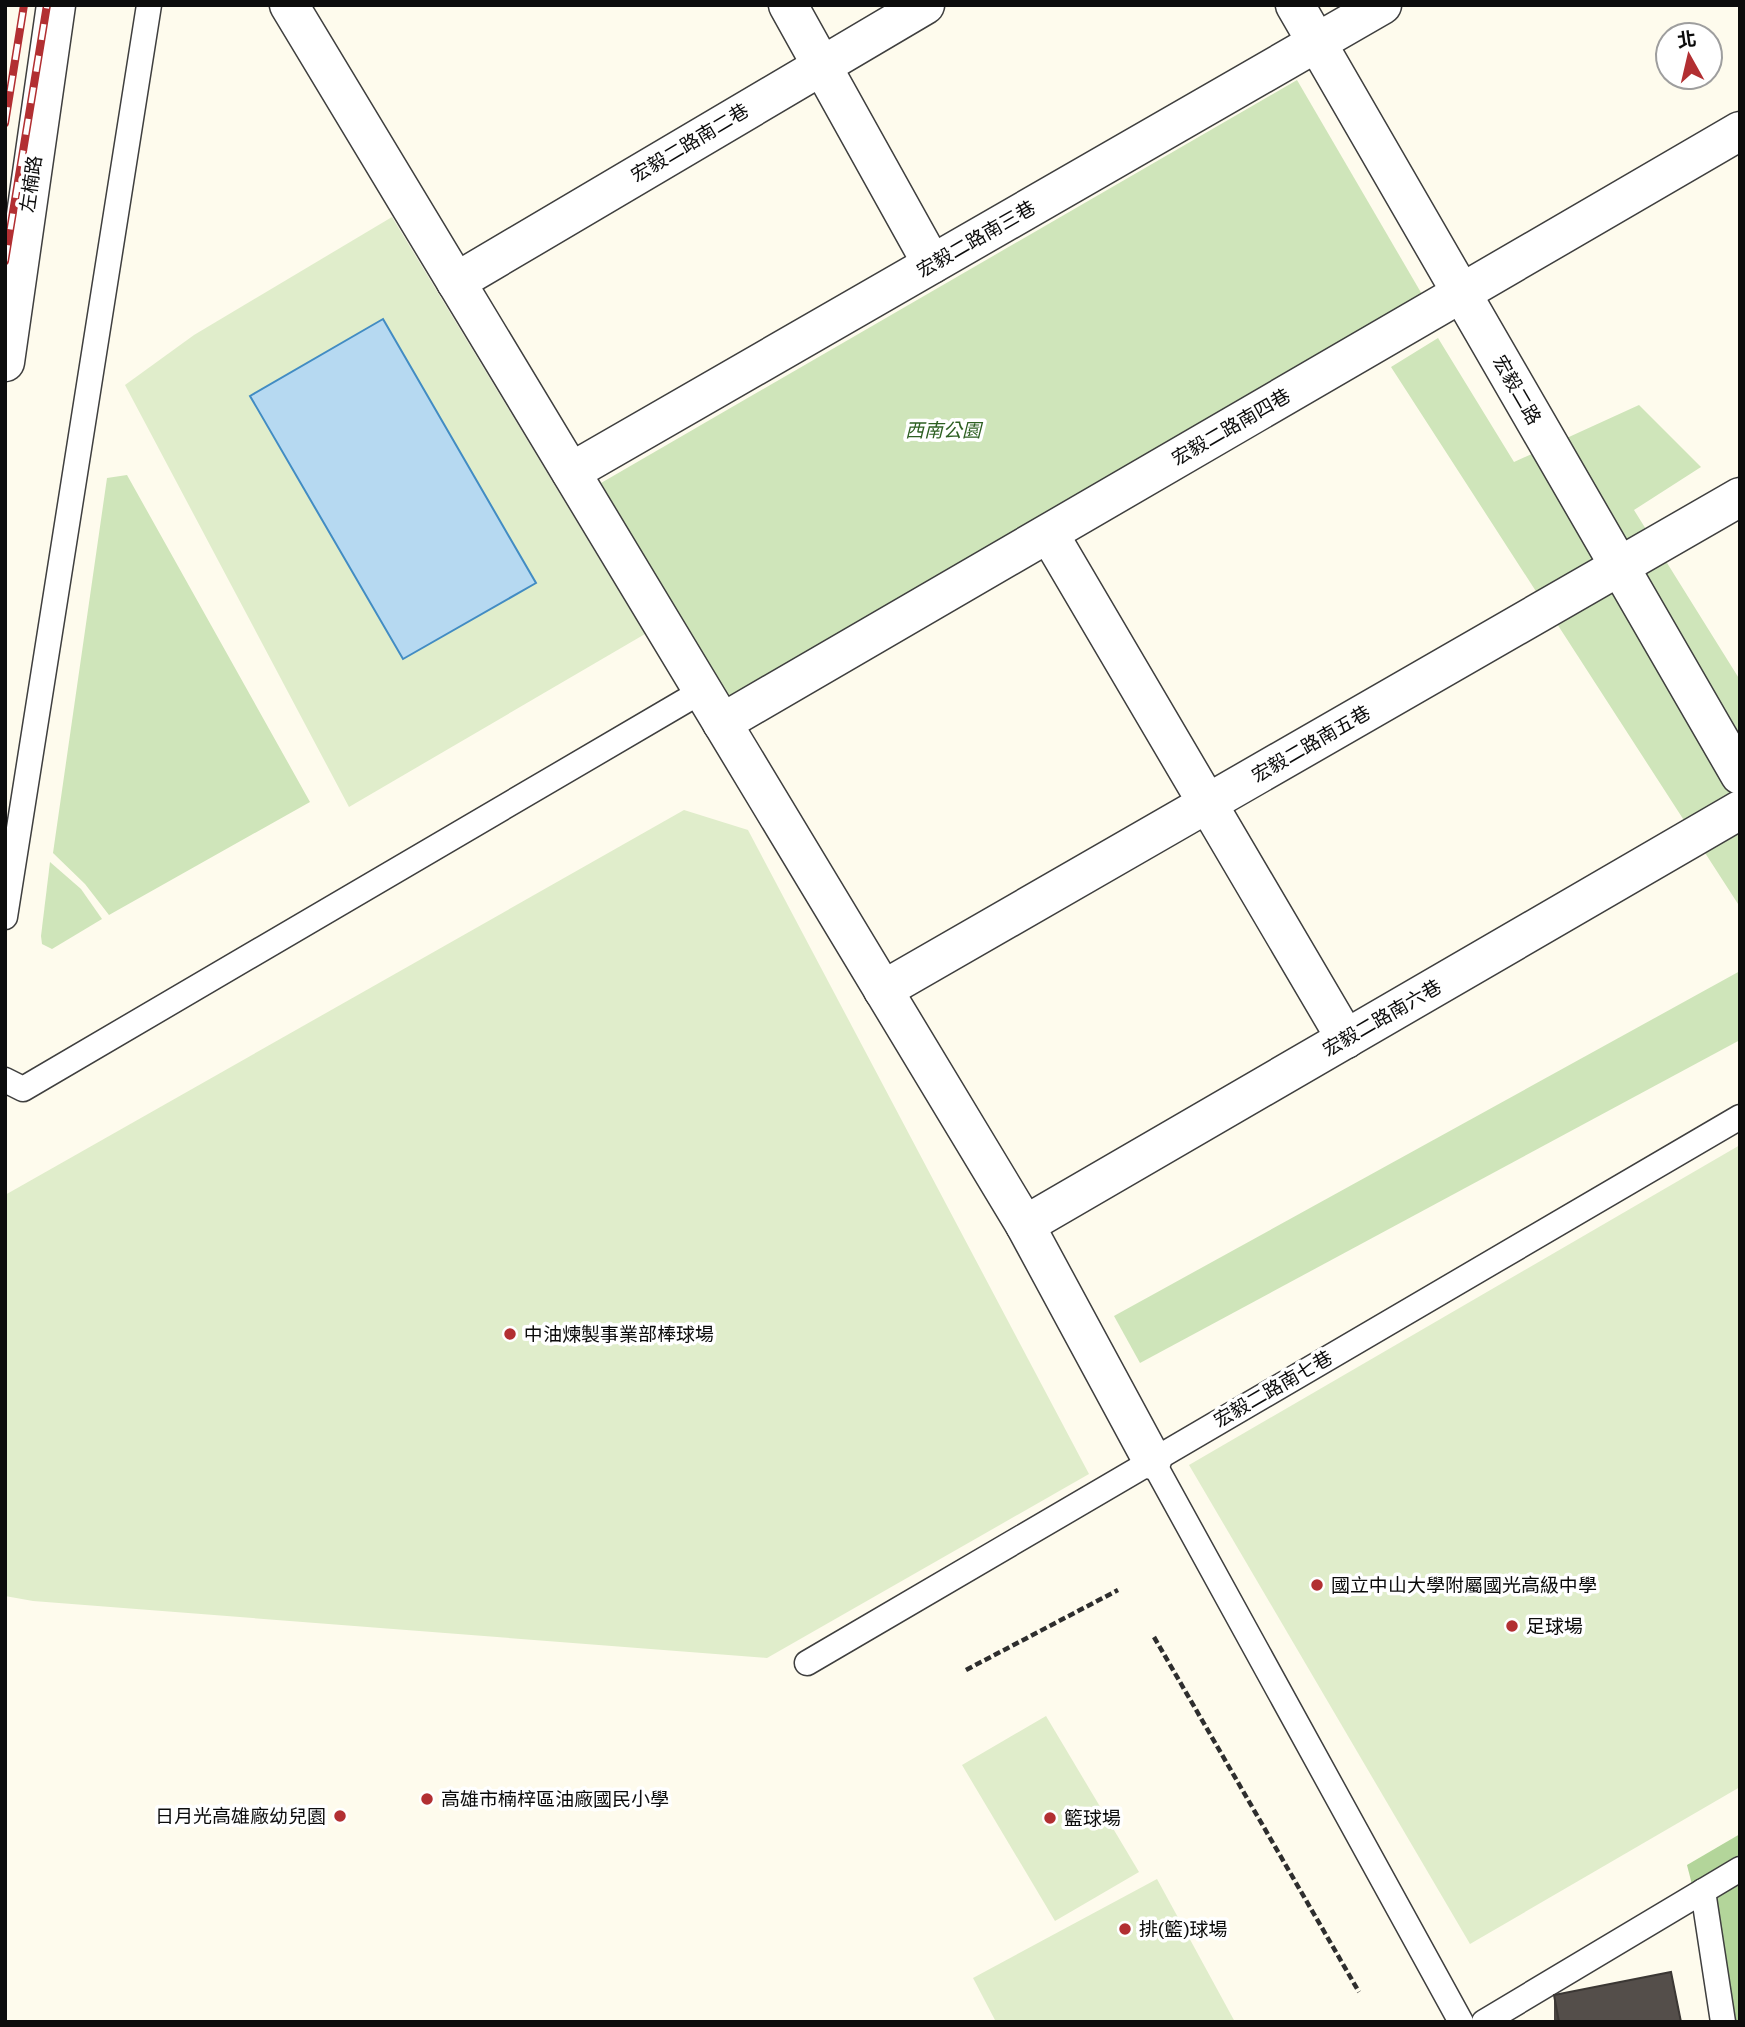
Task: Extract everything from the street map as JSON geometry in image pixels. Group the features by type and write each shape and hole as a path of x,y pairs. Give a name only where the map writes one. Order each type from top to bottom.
{"street":[{"name":"左楠路","path":"5,362 56,5"},
{"path":"788,5 932,264"},
{"name":"宏毅二路南二巷","path":"456,282 925,5"},
{"name":"宏毅二路","path":"1295,5 1740,775"},
{"name":"宏毅二路南三巷","path":"571,472 1382,5"},
{"path":"304,10 456,282 1025,1225 1152,1460"},
{"name":"宏毅二路南四巷","path":"722,723 1740,131"},
{"name":"宏毅二路南五巷","path":"883,990 1740,497"},
{"path":"1049,534 1346,1039"},
{"name":"宏毅二路南六巷","path":"1025,1225 1740,810"}],"lane":[{"path":"5,916 149,5"},
{"path":"5,1080 23,1089 702,691"},
{"name":"宏毅二路南七巷","path":"807,1663 1740,1117"},
{"path":"1152,1460 1461,2022"},
{"path":"1484,2022 1740,1869"},
{"path":"1703,1891 1723,2022"}],"path":[{"path":"966,1670 1118,1590"},
{"path":"1154,1637 1359,1992"}],"green space":[{"name":"西南公園","path":"1297,80 1423,296 728,699 601,483"},
{"path":"392,217 645,634 349,807 125,385 194,335"},
{"path":"1438,338 1514,462 1639,405 1701,467 1634,510 1740,680 1740,907 1391,367"},
{"path":"127,475 310,802 109,915 85,884 53,853 107,478"},
{"name":"中油煉製事業部棒球場","path":"684,810 748,830 1089,1474 767,1658 33,1601 5,1596 5,1195"},
{"path":"50,862 81,889 102,919 52,949 42,944 41,936"},
{"path":"1740,971 1740,1040 1140,1363 1114,1316"},
{"name":"足球場","path":"1740,1145 1740,1787 1470,1944 1189,1465"},
{"name":"籃球場","path":"1046,1716 1139,1872 1055,1921 962,1765"},
{"path":"1740,1834 1740,2022 1727,2022 1687,1865"},
{"name":"排(籃)球場","path":"1157,1879 1235,2022 996,2022 973,1978"}],"water":[{"path":"383,319 536,583 403,659 250,396"}],"building":[{"path":"1671,1972 1681,2022 1559,2022 1554,1995"}],"railway":[{"path":"5,123 24,5"},
{"path":"5,261 47,5"}],"place":[{"name":"中油煉製事業部棒球場","path":"510,1334"},
{"name":"國立中山大學附屬國光高級中學","path":"1317,1585"},
{"name":"足球場","path":"1512,1626"},
{"name":"高雄市楠梓區油廠國民小學","path":"427,1799"},
{"name":"日月光高雄廠幼兒園","path":"340,1816"},
{"name":"籃球場","path":"1050,1818"},
{"name":"排(籃)球場","path":"1125,1929"}]}
